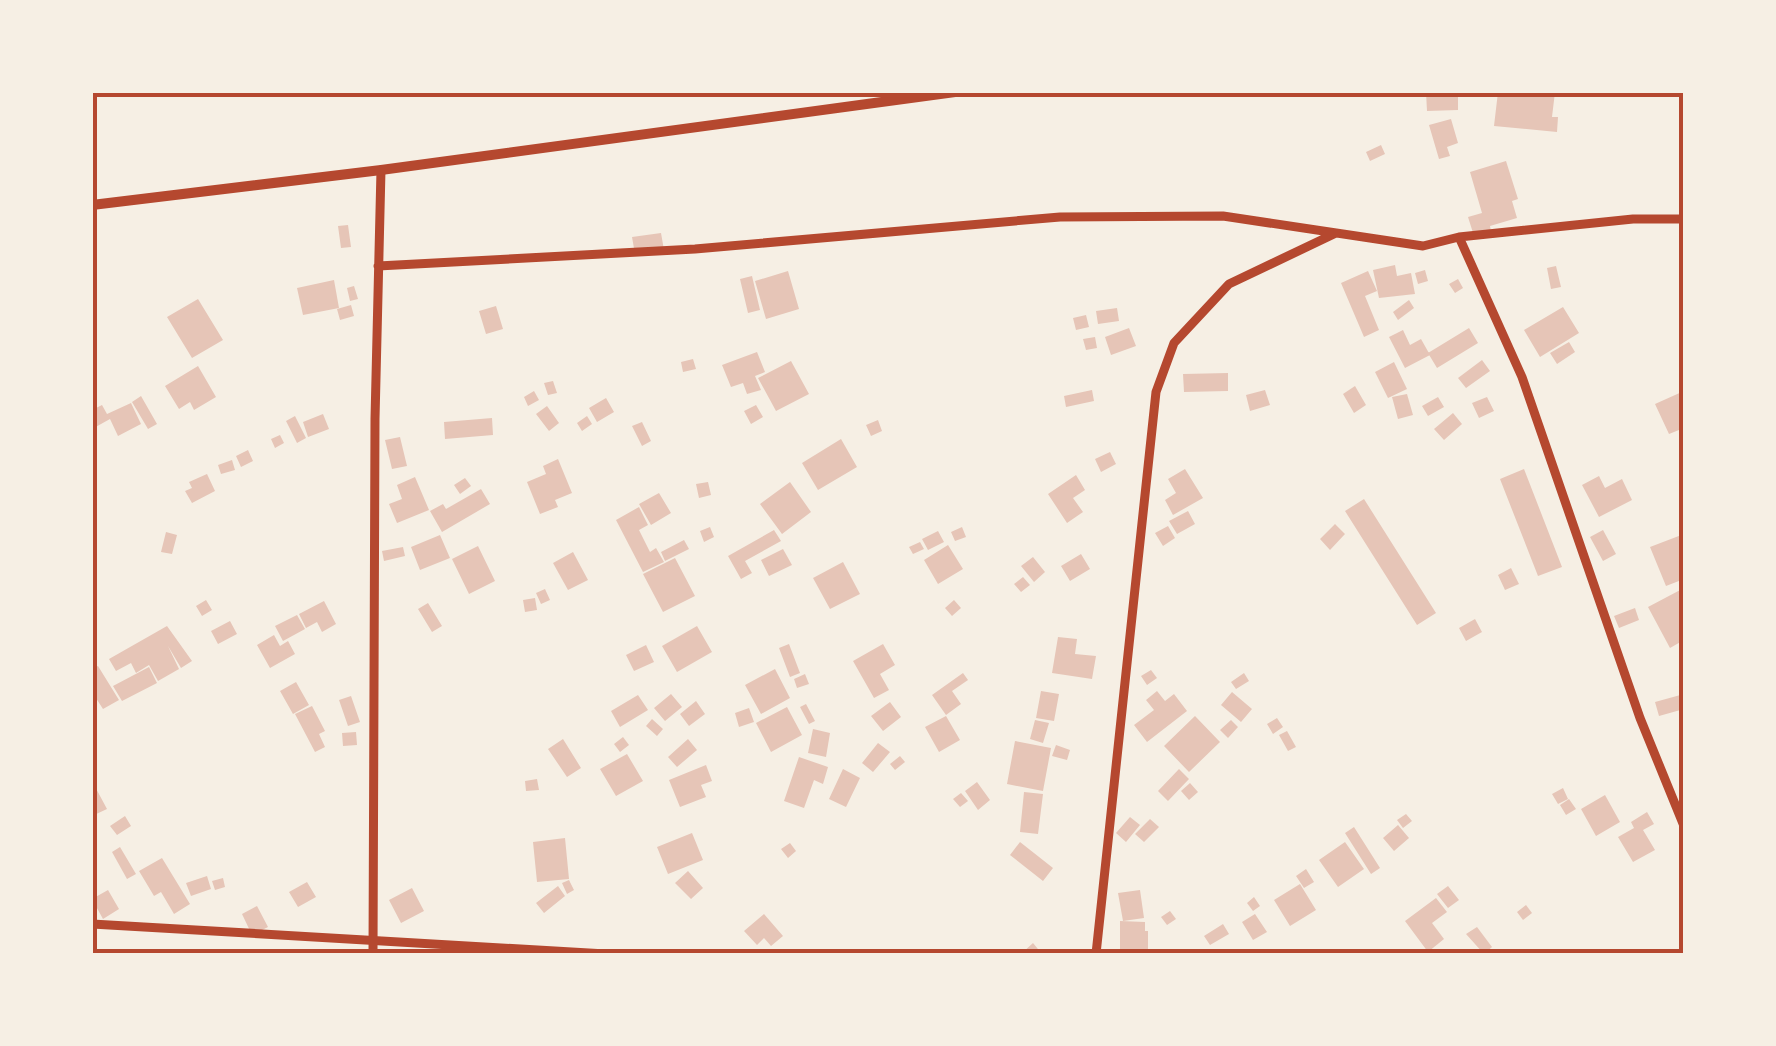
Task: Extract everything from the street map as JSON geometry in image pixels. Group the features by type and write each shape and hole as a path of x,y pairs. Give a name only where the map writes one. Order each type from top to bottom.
{"street":[{"path":"92,205 955,92"},
{"path":"373,954 374,438 381,170"},
{"path":"378,266 695,249 1060,218 1222,216 1423,246 1459,237 1632,219 1684,219"},
{"path":"1096,954 1156,392 1174,342 1229,284 1336,233"},
{"path":"1459,237 1522,377 1640,718 1684,826"},
{"path":"92,924 606,954"}],"building":[{"path":"1426,92 1458,92 1458,110 1427,111"},
{"path":"1498,92 1555,92 1552,117 1558,117 1557,132 1494,126"},
{"path":"1451,119 1458,143 1447,147 1450,156 1439,159 1429,125"},
{"path":"1381,145 1385,154 1370,161 1366,152"},
{"path":"1506,161 1518,199 1512,201 1517,218 1490,226 1491,231 1474,236 1468,217 1482,213 1470,172"},
{"path":"348,225 351,247 341,248 338,226"},
{"path":"661,233 664,250 635,254 632,237"},
{"path":"1395,265 1397,276 1411,273 1415,294 1379,298 1373,270"},
{"path":"1556,266 1561,287 1551,289 1547,268"},
{"path":"1425,270 1428,281 1418,284 1415,273"},
{"path":"788,271 799,309 766,319 755,281"},
{"path":"1368,271 1377,291 1365,296 1379,330 1364,337 1341,283"},
{"path":"752,276 760,310 748,313 740,279"},
{"path":"1458,279 1463,288 1455,293 1449,284"},
{"path":"334,280 339,308 303,315 297,288"},
{"path":"354,286 358,299 350,301 347,288"},
{"path":"198,299 223,340 192,358 167,317"},
{"path":"1409,300 1414,308 1398,320 1393,312"},
{"path":"351,305 354,316 340,320 337,309"},
{"path":"496,306 503,329 486,334 479,311"},
{"path":"1563,307 1579,333 1540,357 1524,330"},
{"path":"1117,308 1119,321 1098,324 1096,311"},
{"path":"1086,315 1089,327 1076,330 1073,318"},
{"path":"1129,328 1136,346 1111,355 1105,337"},
{"path":"1469,328 1478,343 1437,368 1428,353"},
{"path":"1403,330 1410,345 1421,339 1430,355 1405,368 1389,337"},
{"path":"1095,337 1097,348 1086,350 1083,339"},
{"path":"1569,342 1575,352 1557,364 1550,353"},
{"path":"757,352 765,372 755,376 761,390 747,394 743,383 731,387 722,365"},
{"path":"693,359 696,369 683,372 681,362"},
{"path":"1482,360 1490,371 1466,388 1458,378"},
{"path":"791,361 809,394 776,411 758,378"},
{"path":"1394,362 1407,389 1388,398 1375,372"},
{"path":"198,366 216,397 194,410 190,402 179,409 165,386"},
{"path":"1228,373 1228,391 1184,392 1183,374"},
{"path":"553,381 557,393 548,395 544,383"},
{"path":"1355,386 1366,405 1354,413 1343,394"},
{"path":"1092,390 1094,401 1066,407 1064,396"},
{"path":"1265,390 1270,405 1250,411 1246,395"},
{"path":"534,391 539,400 528,406 524,397"},
{"path":"1684,391 1684,428 1669,434 1655,404"},
{"path":"1407,394 1413,415 1398,419 1392,397"},
{"path":"141,396 157,424 148,429 132,402"},
{"path":"1438,397 1444,407 1428,416 1422,406"},
{"path":"1487,397 1494,411 1479,418 1472,403"},
{"path":"606,398 614,412 597,422 589,408"},
{"path":"131,403 141,424 118,436 110,419 92,429 92,410 102,405 107,414"},
{"path":"756,405 763,417 751,424 744,411"},
{"path":"547,406 559,423 549,431 536,414"},
{"path":"1453,413 1462,424 1444,440 1434,429"},
{"path":"323,414 329,429 308,437 303,422"},
{"path":"295,416 306,438 297,443 286,421"},
{"path":"587,416 592,424 582,431 577,423"},
{"path":"492,418 493,435 445,439 444,422"},
{"path":"878,420 882,431 871,436 866,425"},
{"path":"642,422 651,441 642,446 632,426"},
{"path":"280,435 284,443 275,448 271,439"},
{"path":"400,437 407,466 392,469 385,440"},
{"path":"841,439 857,467 818,490 802,463"},
{"path":"248,450 253,461 241,467 236,456"},
{"path":"1110,452 1116,464 1101,472 1095,459"},
{"path":"558,459 572,493 555,500 558,507 540,514 527,482 546,474 543,466"},
{"path":"232,460 235,470 221,474 218,465"},
{"path":"1185,469 1203,498 1173,515 1165,500 1176,493 1168,479"},
{"path":"1524,469 1562,567 1538,576 1500,479"},
{"path":"207,474 215,491 192,503 185,491 192,488 189,482"},
{"path":"1076,475 1085,490 1073,498 1083,512 1067,523 1048,494"},
{"path":"1599,476 1605,488 1622,479 1632,500 1599,517 1582,485"},
{"path":"415,477 429,510 397,523 389,504 402,499 397,485"},
{"path":"465,478 471,486 460,494 454,485"},
{"path":"708,482 711,495 699,498 696,484"},
{"path":"790,482 811,512 782,534 760,504"},
{"path":"481,489 490,504 442,532 430,511 443,504 446,509"},
{"path":"659,493 671,513 651,525 639,504"},
{"path":"1364,499 1436,613 1417,625 1345,511"},
{"path":"639,507 648,525 639,530 650,552 656,548 664,562 643,572 616,520"},
{"path":"1188,511 1195,524 1177,534 1169,521"},
{"path":"1335,524 1345,534 1330,550 1320,539"},
{"path":"1168,526 1175,538 1163,546 1155,533"},
{"path":"710,527 714,537 704,542 700,531"},
{"path":"962,527 966,537 955,541 951,532"},
{"path":"774,530 781,541 745,561 752,573 741,579 728,556"},
{"path":"1603,530 1616,554 1603,561 1590,537"},
{"path":"938,531 944,542 928,550 922,539"},
{"path":"166,532 177,535 172,554 161,552"},
{"path":"1684,534 1684,579 1666,586 1650,547"},
{"path":"440,535 450,558 420,570 411,547"},
{"path":"684,540 689,549 665,561 661,552"},
{"path":"920,542 924,549 913,554 909,547"},
{"path":"948,545 963,569 938,584 924,560"},
{"path":"478,546 495,581 469,594 452,559"},
{"path":"403,547 405,556 384,561 382,551"},
{"path":"783,549 792,565 769,576 761,560"},
{"path":"573,552 588,580 568,590 553,563"},
{"path":"1081,554 1090,569 1070,581 1061,566"},
{"path":"1033,557 1045,572 1034,582 1021,566"},
{"path":"675,558 695,596 663,612 643,574"},
{"path":"843,562 860,594 830,609 813,578"},
{"path":"1511,568 1519,584 1505,590 1498,575"},
{"path":"1023,577 1030,585 1021,592 1014,584"},
{"path":"1684,588 1684,640 1670,648 1648,607"},
{"path":"545,589 550,600 541,604 536,593"},
{"path":"535,598 537,610 525,612 523,600"},
{"path":"206,600 212,610 202,616 196,606"},
{"path":"954,600 961,608 952,616 945,608"},
{"path":"324,601 336,624 322,632 317,622 306,628 299,614"},
{"path":"428,603 442,626 432,632 418,609"},
{"path":"1635,608 1639,620 1619,628 1614,616"},
{"path":"297,615 305,629 283,641 275,626"},
{"path":"1475,619 1482,632 1466,641 1459,628"},
{"path":"230,621 237,634 218,644 211,631"},
{"path":"167,626 192,661 181,668 168,646 179,669 158,681 149,665 136,673 131,663 116,671 109,659"},
{"path":"697,626 712,652 677,672 662,646"},
{"path":"274,635 280,646 288,641 295,654 270,668 257,645"},
{"path":"1058,637 1077,639 1075,654 1096,656 1092,679 1052,673"},
{"path":"789,644 800,673 790,677 779,648"},
{"path":"883,644 895,665 880,674 889,690 874,698 853,661"},
{"path":"646,645 654,662 634,671 626,655"},
{"path":"98,666 119,700 103,709 92,692 92,669"},
{"path":"149,667 157,683 122,701 113,686"},
{"path":"775,669 790,698 761,714 745,685"},
{"path":"1151,670 1157,678 1147,685 1141,676"},
{"path":"963,673 968,680 952,691 961,704 946,715 932,695"},
{"path":"1244,673 1249,681 1236,689 1231,682"},
{"path":"805,674 809,684 797,688 794,679"},
{"path":"296,682 309,705 293,714 280,691"},
{"path":"1041,691 1059,694 1054,721 1036,718"},
{"path":"1157,691 1165,701 1174,694 1187,711 1147,742 1134,725 1154,710 1146,700"},
{"path":"1232,692 1252,709 1241,722 1221,705"},
{"path":"671,694 682,707 665,721 654,708"},
{"path":"1684,694 1684,709 1659,716 1655,702"},
{"path":"638,695 648,710 620,727 611,711"},
{"path":"351,696 360,722 348,726 339,700"},
{"path":"696,701 705,714 689,726 680,714"},
{"path":"890,702 901,717 883,731 871,716"},
{"path":"806,704 815,721 809,724 800,707"},
{"path":"312,706 325,731 319,734 325,747 315,752 295,714"},
{"path":"787,707 802,735 771,752 756,723"},
{"path":"749,708 754,722 739,727 735,713"},
{"path":"946,716 960,740 939,752 925,727"},
{"path":"1195,716 1220,742 1189,772 1164,746"},
{"path":"1277,718 1283,727 1273,734 1267,724"},
{"path":"652,719 663,729 657,736 646,726"},
{"path":"1035,720 1049,723 1043,743 1030,739"},
{"path":"1231,720 1238,727 1228,738 1220,730"},
{"path":"813,729 830,733 826,757 808,753"},
{"path":"1287,731 1296,747 1288,751 1279,735"},
{"path":"356,732 357,745 343,746 342,733"},
{"path":"623,737 629,745 620,752 614,744"},
{"path":"563,739 581,768 567,777 548,749"},
{"path":"688,739 697,750 677,767 668,757"},
{"path":"1015,741 1051,748 1043,791 1007,784"},
{"path":"878,743 890,752 873,772 862,763"},
{"path":"1056,745 1070,750 1067,760 1052,756"},
{"path":"627,754 643,781 616,796 600,769"},
{"path":"900,756 905,762 895,770 890,764"},
{"path":"799,757 828,767 823,784 814,780 804,808 784,801"},
{"path":"706,765 712,781 701,785 706,797 680,807 669,780"},
{"path":"843,769 860,778 846,807 829,799"},
{"path":"1179,769 1189,779 1168,801 1158,791"},
{"path":"537,779 539,790 526,791 525,781"},
{"path":"92,781 107,809 92,816"},
{"path":"977,782 990,800 978,810 965,791"},
{"path":"1190,783 1198,792 1189,800 1181,791"},
{"path":"1563,788 1568,799 1558,804 1552,794"},
{"path":"1024,792 1043,794 1038,834 1020,832"},
{"path":"961,793 968,801 960,807 953,799"},
{"path":"1605,795 1620,822 1596,836 1581,809"},
{"path":"1569,799 1576,809 1566,815 1560,805"},
{"path":"1647,812 1654,824 1643,830 1655,850 1633,862 1618,837 1634,828 1631,822"},
{"path":"1406,814 1412,821 1403,828 1397,820"},
{"path":"125,816 131,826 117,835 110,826"},
{"path":"1130,817 1140,825 1126,842 1116,833"},
{"path":"1150,819 1159,827 1144,842 1135,834"},
{"path":"1398,825 1409,838 1394,851 1383,838"},
{"path":"1354,827 1380,868 1371,874 1345,833"},
{"path":"692,833 703,860 668,874 657,847"},
{"path":"565,838 569,879 537,882 533,842"},
{"path":"1020,842 1053,868 1043,881 1010,855"},
{"path":"1345,842 1364,869 1338,887 1319,860"},
{"path":"790,843 796,851 788,858 781,849"},
{"path":"120,847 136,874 127,879 112,852"},
{"path":"162,858 190,904 174,914 161,892 154,896 139,871"},
{"path":"1306,869 1314,882 1304,888 1296,876"},
{"path":"688,871 703,888 691,899 675,883"},
{"path":"207,876 211,889 191,896 186,883"},
{"path":"223,878 225,887 215,890 212,881"},
{"path":"569,880 574,890 567,894 562,883"},
{"path":"307,882 316,897 298,907 289,892"},
{"path":"1300,884 1316,910 1290,926 1274,900"},
{"path":"558,886 565,896 544,913 536,903"},
{"path":"1448,886 1459,900 1448,908 1437,894"},
{"path":"412,888 424,911 401,923 389,900"},
{"path":"108,890 119,909 103,919 92,899"},
{"path":"1140,890 1144,918 1123,921 1118,893"},
{"path":"1254,897 1260,906 1253,911 1247,903"},
{"path":"1436,898 1447,912 1432,923 1444,939 1428,952 1405,921"},
{"path":"1526,905 1532,913 1523,920 1517,912"},
{"path":"257,906 268,927 252,935 242,914"},
{"path":"1170,911 1176,919 1167,925 1161,917"},
{"path":"764,914 783,936 771,946 764,938 757,945 744,931"},
{"path":"1255,914 1267,932 1253,940 1242,922"},
{"path":"1120,921 1145,922 1148,954 1120,954"},
{"path":"1223,924 1229,934 1210,945 1204,936"},
{"path":"1477,927 1492,947 1484,954 1466,934"},
{"path":"1033,943 1042,954 1021,954"}]}
